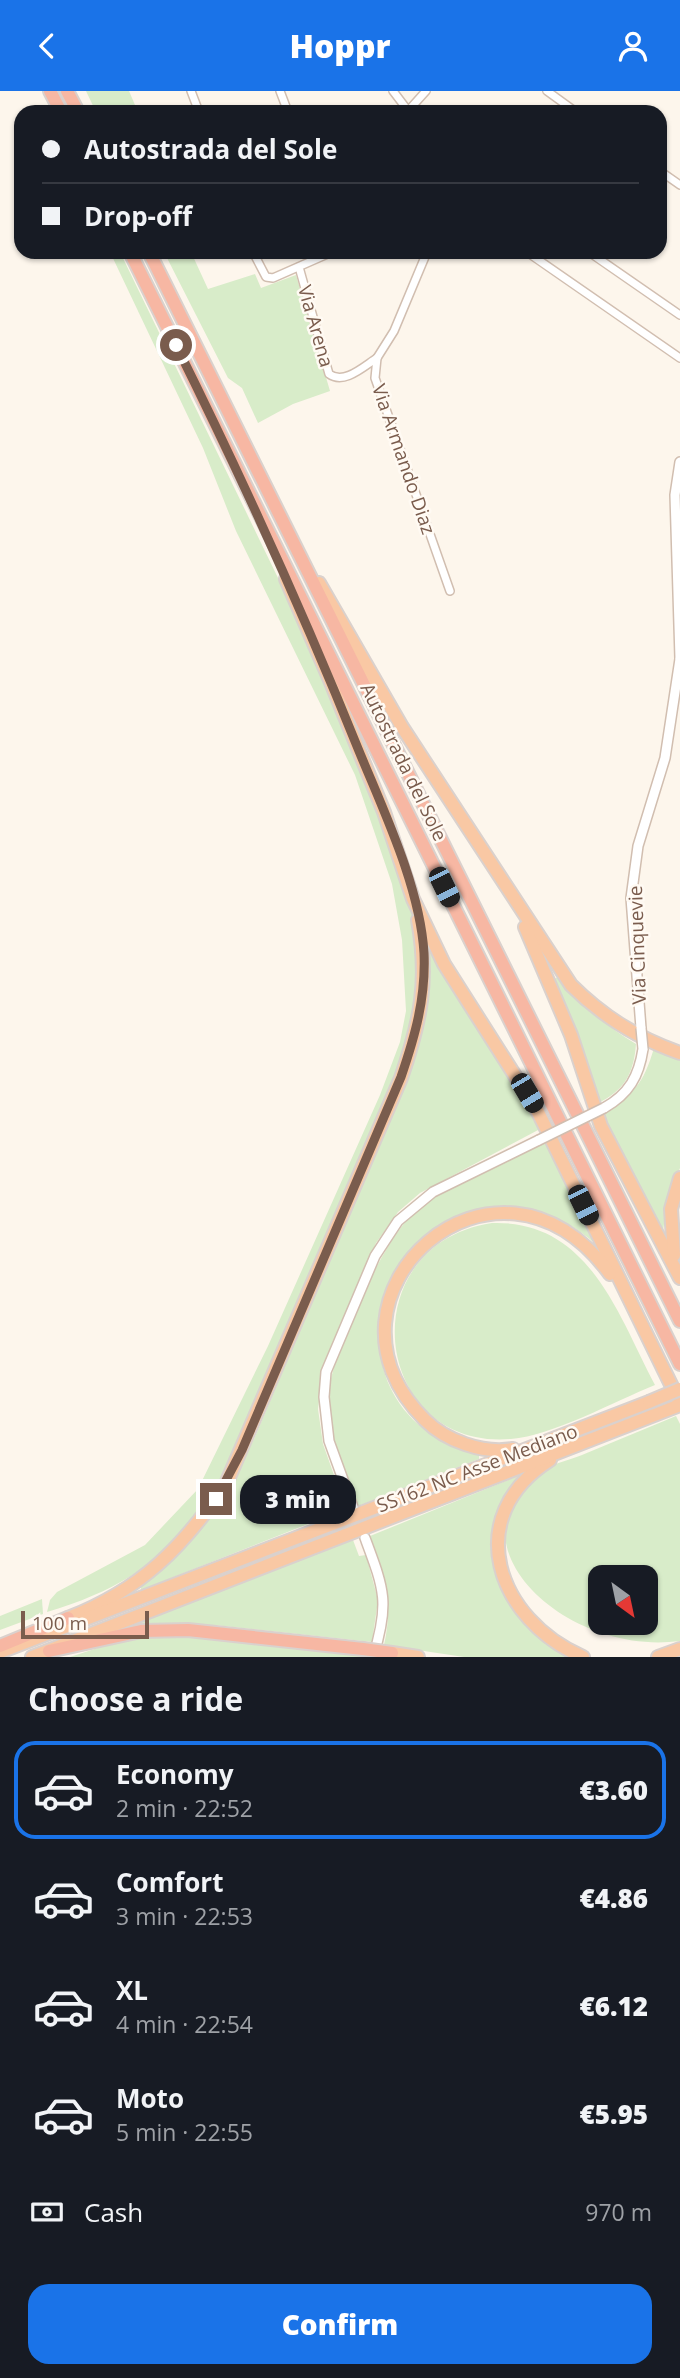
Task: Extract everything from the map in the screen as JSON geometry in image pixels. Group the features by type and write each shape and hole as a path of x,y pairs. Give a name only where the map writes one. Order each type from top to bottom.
{"highway":[{"name":"Autostrada del Sole","path":"133,259 680,1364"},
{"name":"Autostrada del Sole","path":"152,259 680,1321"},
{"path":"0,1646 70,1622 109,1600 160,1565 184,1542 226,1484 396,1090 417,1030 424,990 424,950 413,899 384,812 335,692 233,460"},
{"path":"286,526 402,727 571,985 590,1004 622,1027 680,1053"},
{"path":"507,888 549,977 601,1126 679,1275"},
{"path":"413,899 444,964 538,1111 680,1404"},
{"path":"679,1275 669,1226 674,1193 680,1178"},
{"path":"534,1446 504,1451 483,1449 449,1438 410,1406 398,1387 388,1359 385,1336 387,1307 397,1279 416,1252 438,1233 468,1218 489,1213 518,1213 560,1226 580,1240 628,1299"},
{"name":"SS162 NC Asse Mediano","path":"0,1653 70,1622 680,1389"},
{"name":"SS162 NC Asse Mediano","path":"79,1641 680,1404"},
{"path":"577,1444 533,1471 510,1497 499,1524 497,1548 510,1594 526,1618 562,1648 583,1657"},
{"path":"32,1657 79,1641 141,1631 188,1630 418,1657"},
{"path":"657,1657 680,1649"}],"street":[{"path":"393,91 404,105"},
{"path":"414,105 426,91"},
{"path":"547,91 566,105"},
{"name":"Via Arena","path":"256,259 265,277 273,278 317,259"},
{"name":"Via Armando Diaz","path":"424,259 394,331 377,358 375,378 450,591"},
{"path":"537,259 680,358"},
{"path":"599,259 680,315"},
{"name":"Via Arena","path":"299,267 329,374 335,378 345,378 377,358"},
{"name":"Via Cinquevie","path":"353,1507 329,1441 324,1397 326,1372 375,1256 398,1221 424,1199 618,1101 632,1085 643,1049 632,898 638,846 666,758 680,659 680,462"},
{"path":"365,1538 383,1588 385,1608 368,1653"}],"green space":[{"path":"86,91 129,91 135,105 93,105"},
{"path":"113,259 123,259 328,681 413,899 419,958 416,1012 410,1041 228,1472 191,1523 152,1561 106,1590 47,1612 50,1600 57,1592 145,1545 198,1489 268,1346 380,1095 400,1042 406,1011 402,940 392,884 355,775 236,531 203,448"},
{"path":"168,259 194,259 208,289 255,274 261,288 296,275 330,391 293,404 258,423 242,388 228,378"},
{"path":"428,940 540,1129 420,1193 398,1212 376,1243 323,1369 318,1409 323,1444 346,1509 141,1590 205,1519 231,1481 254,1439 412,1067 425,1004"},
{"path":"558,977 594,1014 636,1044 633,1064 626,1080 615,1093 598,1103 554,979"},
{"path":"654,1048 680,1057 680,1168 667,1200 663,1232 602,1113 636,1087 646,1071"},
{"path":"547,1142 594,1239 592,1241 562,1221 541,1213 505,1209 465,1215 431,1233 405,1260 388,1292 380,1328 383,1365 397,1399 424,1429 443,1440 479,1451 479,1459 358,1506 334,1440 328,1398 338,1356 374,1272 388,1246 415,1212 445,1191"},
{"path":"492,1223 525,1226 553,1237 576,1254 596,1276 612,1301 655,1385 564,1425 511,1439 464,1434 429,1413 406,1382 395,1344 398,1304 415,1268 446,1239"},
{"path":"676,1416 680,1424 680,1641 636,1641 611,1635 658,1635 658,1565 588,1565 588,1627 559,1612 530,1587 511,1559 505,1529 514,1498 542,1471"},
{"path":"523,1474 504,1498 494,1520 494,1542 500,1575 513,1605 532,1630 574,1657 464,1657 384,1645 388,1602 370,1536"},
{"path":"353,1540 359,1556 366,1555 378,1600 372,1642 214,1625 125,1627"},
{"path":"42,1599 43,1614 0,1630 0,1616"},
{"path":"166,1635 267,1640 368,1657 70,1657 125,1639"}],"route":[{"path":"176,345 233,460 330,680 384,812 413,899 424,950 424,990 417,1030 401,1077 242,1450 216,1499"}]}
